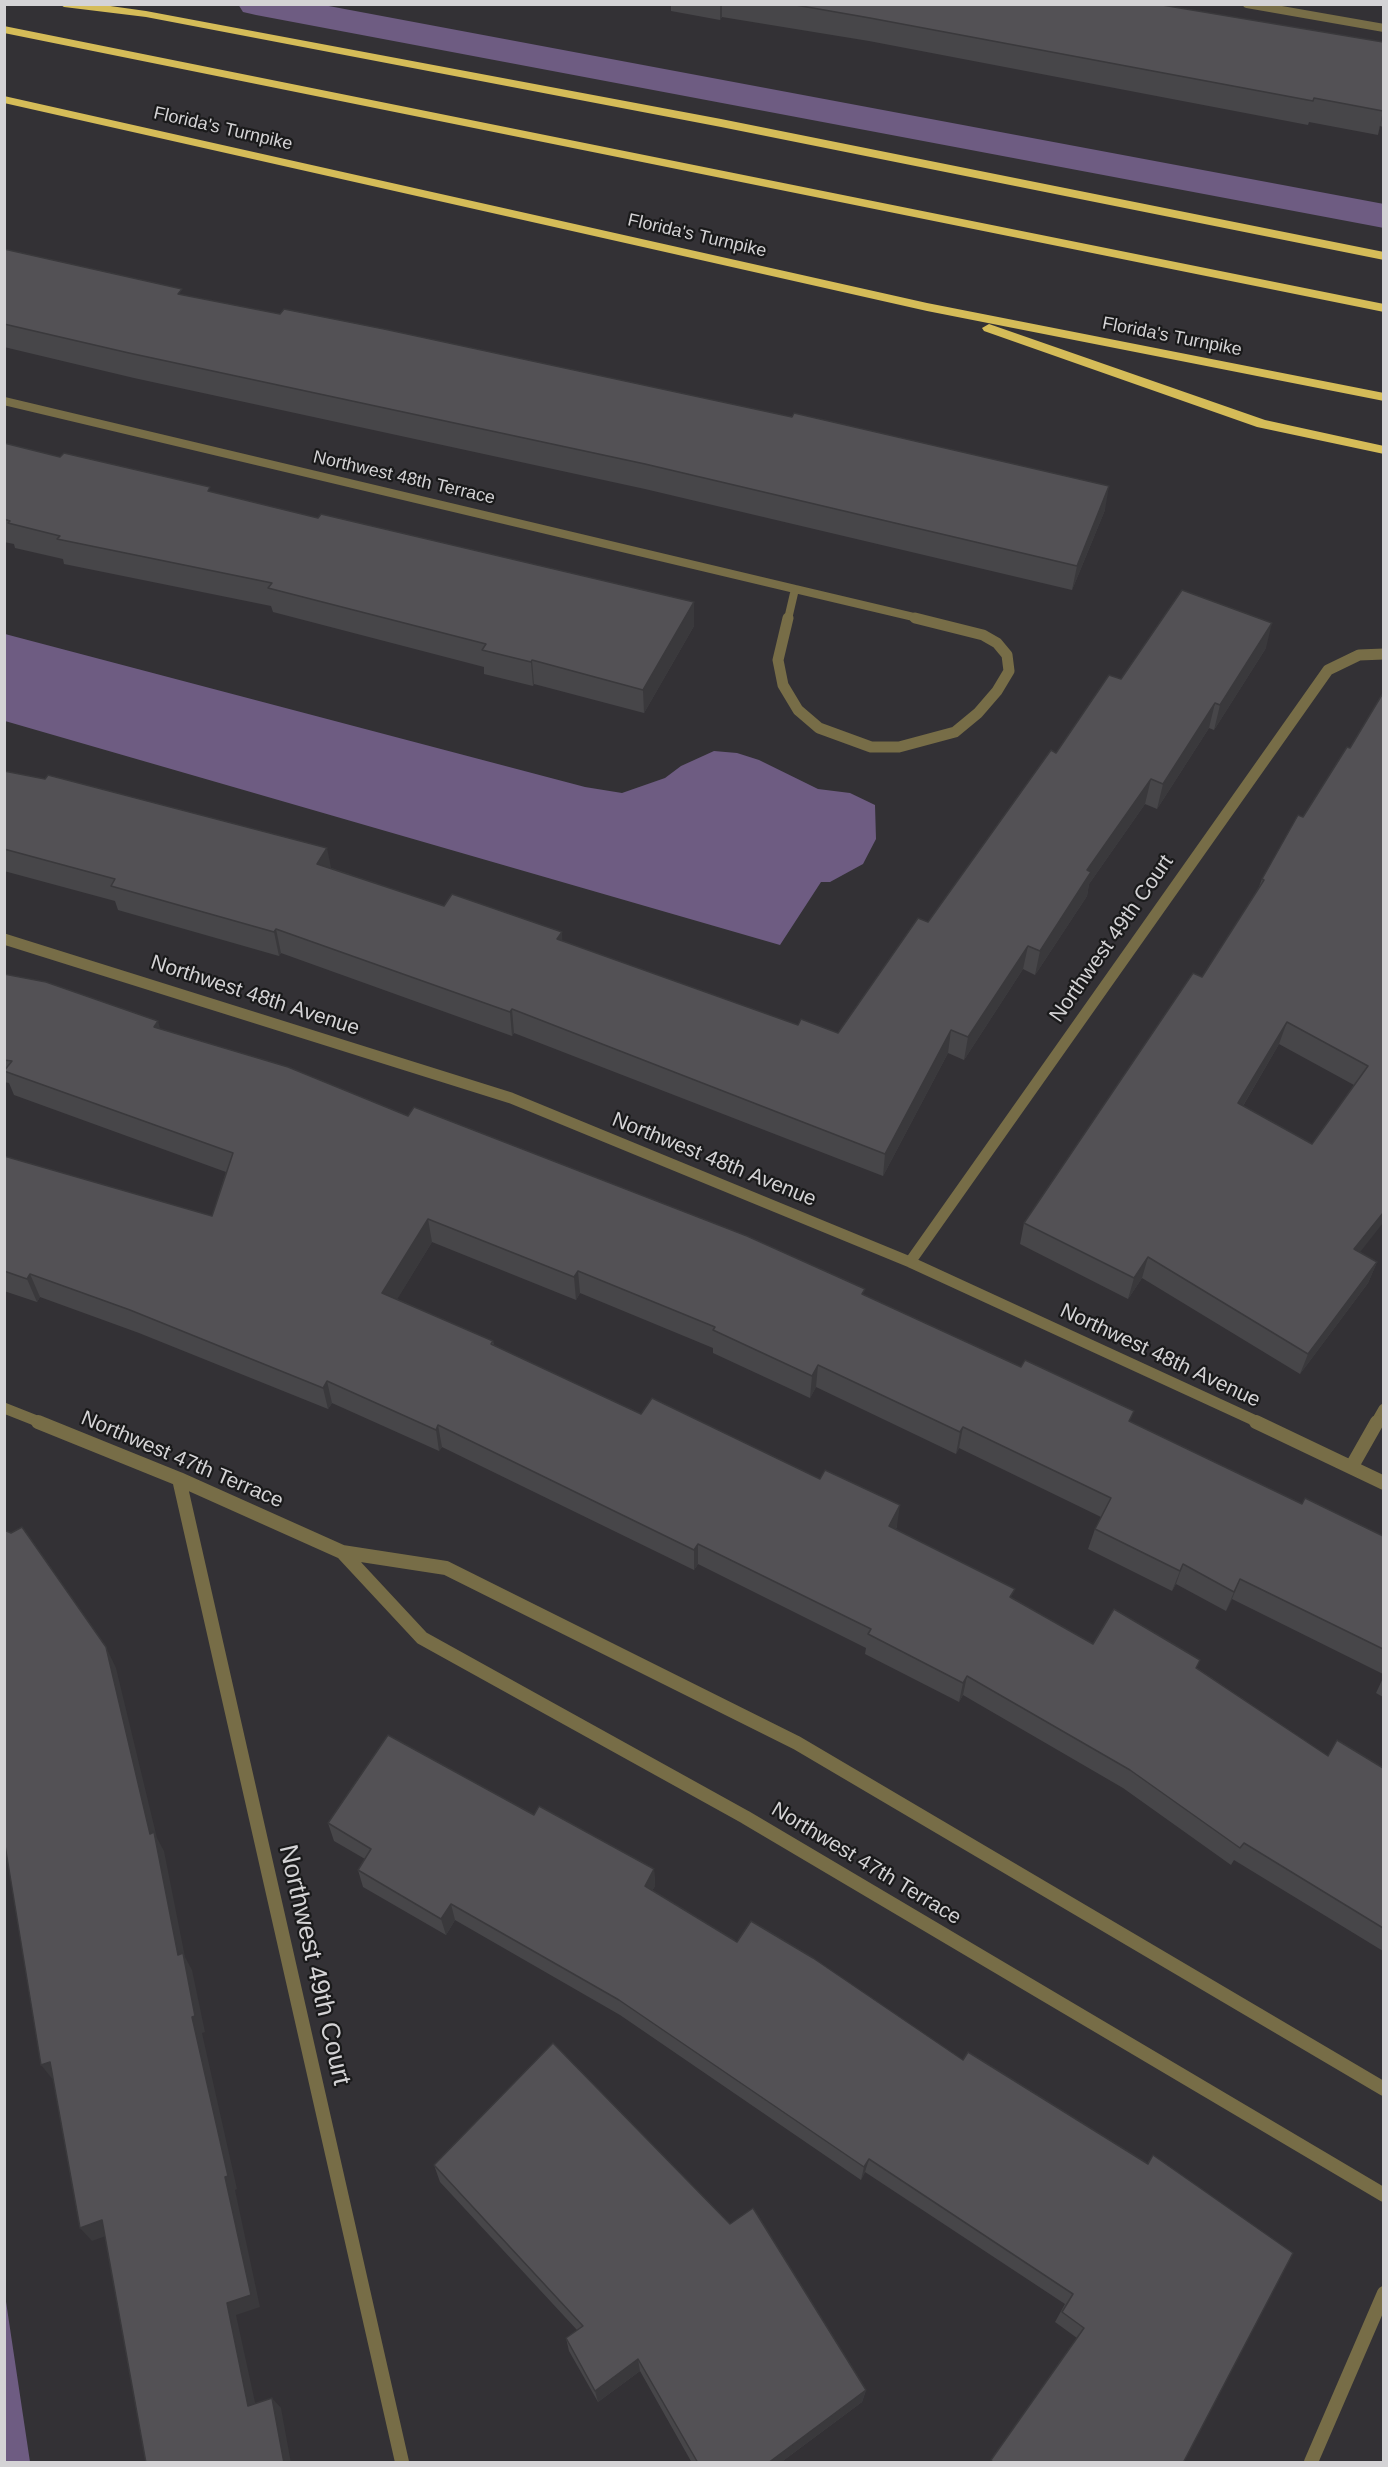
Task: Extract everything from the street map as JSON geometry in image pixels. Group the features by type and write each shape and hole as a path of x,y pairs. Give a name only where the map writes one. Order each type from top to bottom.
{"highway":[{"path":"64,4 158,16 674,114 1383,256"},
{"path":"4,29 1383,308"},
{"name":"Florida's Turnpike","path":"4,99 927,307 1383,397"},
{"path":"927,307 1262,424 1383,450"}],"street":[{"path":"1247,4 1383,28"},
{"name":"Northwest 48th Terrace","path":"4,401 795,589 983,635 997,643 1007,655 1009,670 997,691 978,713 955,732 899,747 871,747 845,739 819,728 798,710 783,685 778,660 795,589"},
{"name":"Northwest 49th Court","path":"910,1262 1328,670 1359,655 1383,654"},
{"name":"Northwest 48th Avenue","path":"4,939 511,1098 910,1262 1352,1466 1383,1483"},
{"name":"Northwest 47th Terrace","path":"4,1408 179,1479 342,1552 446,1569 797,1743 1383,2089"},
{"path":"1352,1466 1383,1409"},
{"name":"Northwest 49th Court","path":"179,1479 402,2463"},
{"name":"Northwest 47th Terrace","path":"342,1552 422,1638 745,1817 1383,2195"},
{"path":"1311,2463 1383,2293"}],"shaded area":[{"path":"5,634 585,787 622,793 665,778 681,766 714,751 737,753 759,760 818,789 850,793 875,805 876,839 863,864 830,882 821,882 780,945 5,721"},
{"path":"5,2295 30,2462 5,2462"}],"building":[{"path":"790,4 1156,4 1383,42 1383,111 1314,98 1313,101"},
{"path":"4,249 182,289 178,294 280,314 284,309 792,417 794,413 1109,486 1077,566 645,464 4,324"},
{"path":"4,443 60,457 64,453 210,487 208,491 318,518 321,514 694,602 643,690 532,660 531,662 482,650 486,644 268,588 272,583 57,539 60,536 8,523 10,521 4,519"},
{"path":"1182,590 1272,623 1220,705 1215,703 1163,784 1151,779 1087,870 1091,872 1040,951 1028,946 968,1037 951,1030 885,1154 512,1009 510,1012 276,929 274,932 111,886 115,879 4,849 4,771 45,779 48,775 327,848 317,864 444,906 452,894 562,932 557,939 798,1025 801,1019 838,1033 918,918 928,922 1051,750 1056,753 1109,675 1121,679"},
{"path":"1383,693 1383,1213 1354,1249 1377,1262 1308,1354 1148,1257 1134,1278 1024,1223 1193,973 1202,977 1264,880 1262,879 1298,815 1303,817 1347,747 1350,748","holes":["1287,1022 1368,1066 1312,1144 1238,1103"]},
{"path":"4,974 46,982 158,1021 154,1027 288,1067 408,1116 414,1107 747,1236 865,1289 862,1294 1021,1367 1025,1360 1134,1411 1129,1421 1302,1504 1305,1498 1383,1536 1383,1649 1240,1579 1234,1592 1183,1564 1180,1571 1095,1529 1111,1498 963,1427 960,1432 818,1365 812,1376 713,1330 715,1327 578,1271 574,1277 428,1219 382,1293 493,1341 491,1344 641,1414 652,1398 820,1479 825,1470 900,1505 889,1526 1015,1589 1010,1597 1093,1644 1114,1609 1200,1660 1196,1668 1328,1756 1337,1740 1383,1768 1383,1928 1244,1843 1240,1848 1130,1770 967,1676 963,1683 868,1634 871,1629 698,1544 694,1550 438,1425 436,1430 327,1381 323,1388 130,1310 30,1274 27,1279 4,1271 4,1156 212,1216 233,1153 4,1071 12,1061 4,1060"},
{"path":"22,1527 106,1647 150,1834 154,1832 178,1955 183,1953 195,2016 192,2017 228,2176 225,2177 251,2295 227,2303 248,2406 272,2398 284,2463 146,2463 102,2220 80,2228 50,2062 41,2065 4,1839 4,1530 11,1533"},
{"path":"388,1735 534,1815 539,1806 654,1869 645,1886 737,1942 751,1921 813,1958 963,2060 968,2052 1148,2164 1153,2155 1293,2253 1183,2463 993,2463 991,2460 1084,2328 1062,2312 1073,2294 869,2159 864,2167 619,2000 451,1904 441,1919 358,1870 371,1849 328,1823"},
{"path":"553,2043 730,2224 753,2208 866,2390 768,2463 698,2463 638,2359 595,2391 566,2338 583,2326 434,2165"}],"waterway":[{"path":"256,4 1384,216"}]}
